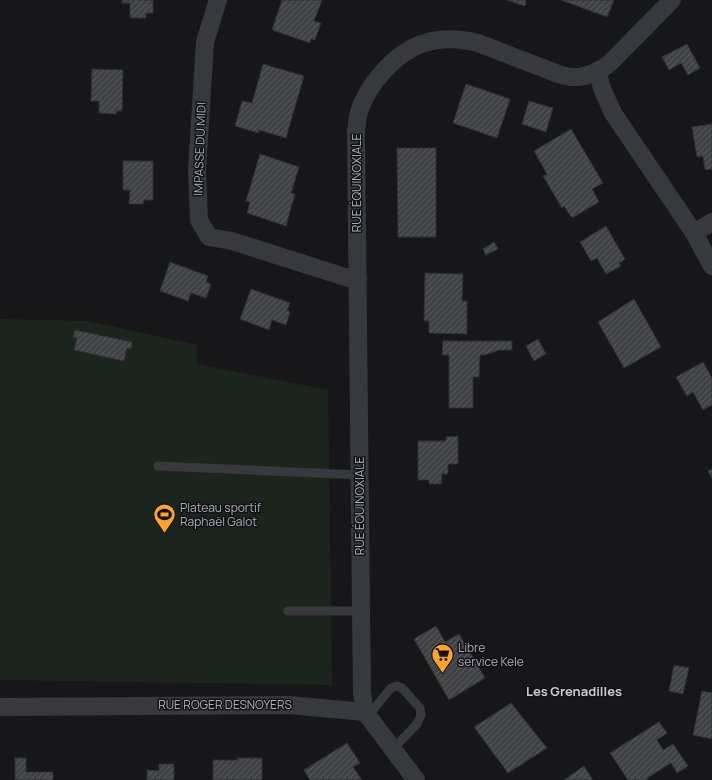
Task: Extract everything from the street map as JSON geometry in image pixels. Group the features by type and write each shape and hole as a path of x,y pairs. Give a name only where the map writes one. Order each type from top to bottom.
{"street":[{"name":"IMPASSE DU MIDI","path":"218,0 205,42 196,169 199,220 209,237 232,241 345,277 358,279"},
{"name":"RUE ÉQUINOXIALE","path":"366,714 362,692 356,133 360,110 372,85 388,66 401,54 416,45 434,40 464,39 561,75 580,77 597,71 610,62 672,0"},
{"path":"597,71 613,113 694,233 712,266"},
{"path":"694,233 712,222"},
{"name":"RUE ROGER DESNOYERS","path":"0,707 289,705 366,714"},
{"path":"366,714 416,780"}],"lane":[{"path":"158,466 360,474"},
{"path":"288,611 361,612"},
{"path":"366,714 391,688 396,686 402,688 420,708 421,715 417,724 393,749"}],"shaded area":[{"name":"Plateau sportif Raphaël Galot","path":"0,319 87,321 197,345 197,364 328,390 332,685 0,680"}],"building":[{"path":"122,0 153,0 153,13 146,13 146,18 130,18 130,3 122,3"},
{"path":"282,0 322,0 314,21 321,23 315,40 311,39 310,43 272,30"},
{"path":"507,0 526,0 525,6"},
{"path":"561,0 614,0 607,17"},
{"path":"687,44 700,68 688,75 681,63 669,70 662,57"},
{"path":"263,64 304,76 286,138 259,130 258,133 235,126 242,101 252,103"},
{"path":"92,69 123,70 122,111 116,111 116,114 99,113 99,101 91,101"},
{"path":"466,84 510,99 497,138 453,123"},
{"path":"529,101 553,108 546,132 522,124"},
{"path":"712,124 712,169 705,170 703,156 697,157 692,127"},
{"path":"571,129 603,183 592,189 599,202 572,218 564,206 562,208 543,176 547,174 534,151"},
{"path":"397,148 436,148 436,237 398,237"},
{"path":"260,154 299,167 291,193 295,194 286,226 247,213 250,202 246,201"},
{"path":"123,161 153,161 153,200 144,200 143,204 129,204 130,190 123,190"},
{"path":"606,226 625,259 619,263 621,266 606,274 597,258 591,261 580,242"},
{"path":"494,242 498,249 486,255 483,249"},
{"path":"170,262 208,276 206,282 211,284 206,298 191,293 188,301 160,291"},
{"path":"425,273 463,274 462,301 467,301 467,334 429,333 429,321 424,321"},
{"path":"251,289 290,303 287,310 290,312 286,325 272,320 269,330 240,319"},
{"path":"634,299 661,347 624,368 598,322"},
{"path":"75,330 132,342 131,349 127,348 124,361 74,350 77,338 73,337"},
{"path":"538,339 546,354 534,361 526,346"},
{"path":"443,341 512,341 512,350 499,350 485,355 480,355 479,377 473,377 473,408 449,408 449,355 442,355"},
{"path":"703,362 712,378 712,405 703,410 693,392 687,396 676,377"},
{"path":"458,436 458,464 448,464 448,474 442,474 441,484 429,484 429,480 418,480 418,441 446,441 446,437"},
{"path":"712,469 712,478 708,471"},
{"path":"436,626 445,642 459,634 485,678 449,700 414,639"},
{"path":"674,665 689,668 683,694 669,691"},
{"path":"702,691 712,693 712,739 693,735"},
{"path":"511,703 547,748 508,773 474,727"},
{"path":"659,722 667,733 657,740 663,750 673,744 688,766 677,773 671,763 647,778 648,780 628,780 610,753"},
{"path":"347,743 360,763 353,767 362,780 310,780 304,770"},
{"path":"15,758 26,758 26,772 53,772 53,780 15,780"},
{"path":"237,758 262,758 262,780 213,780 213,760 238,760"},
{"path":"159,764 174,764 174,780 147,780 147,770 159,771"},
{"path":"584,766 593,780 564,780"}],"place":[{"name":"Plateau sportif Raphaël Galot","path":"165,534"},
{"name":"Libre service Kele","path":"443,674"}],"district":[{"name":"Les Grenadilles","path":"574,691"}]}
